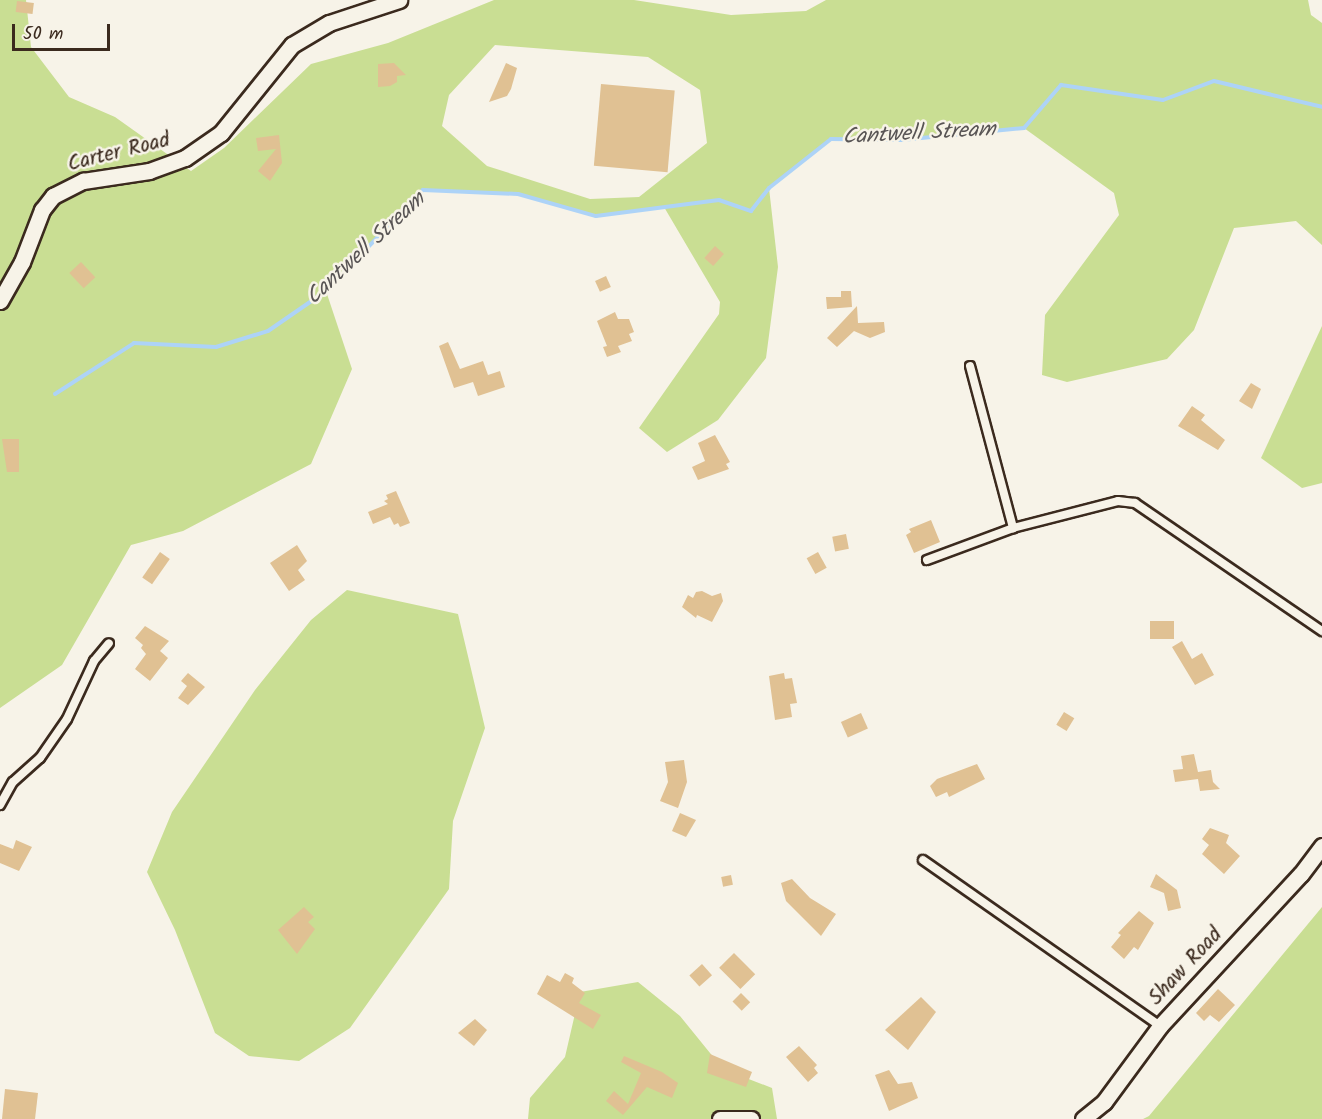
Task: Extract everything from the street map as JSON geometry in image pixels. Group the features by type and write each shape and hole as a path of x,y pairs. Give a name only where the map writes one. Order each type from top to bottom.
{"street":[{"name":"Carter Road","path":"0,301 22,262 42,210 53,196 83,181 149,171 185,158 228,127 292,45 329,23 399,0"},
{"name":"Shaw Road","path":"1083,1119 1104,1102 1160,1026 1301,874 1322,846"},
{"path":"720,1119 751,1119"}],"lane":[{"path":"970,366 1013,528"},
{"path":"927,560 1013,528 1118,501 1135,503 1322,631"},
{"path":"0,805 13,782 40,758 67,719 93,661 109,643"},
{"path":"923,860 1160,1026"}],"green space":[{"path":"0,0 26,0 31,47 69,97 115,117 191,171 224,148 311,64 388,43 494,0 634,0 731,15 806,11 826,0 1308,0 1311,15 1322,23 1322,245 1296,221 1234,228 1194,330 1167,359 1067,382 1042,375 1045,315 1119,215 1114,193 1024,128 901,140 831,139 769,188 778,267 766,358 718,420 667,452 639,428 719,314 720,302 664,207 596,216 518,194 423,190 326,291 352,369 311,464 183,531 131,545 62,665 0,708","holes":["495,45 648,57 700,90 707,143 639,197 590,199 487,166 442,126 449,95"]},
{"path":"1322,326 1322,483 1302,488 1261,458"},
{"path":"347,590 458,614 485,728 453,821 449,889 350,1028 299,1061 249,1056 215,1033 175,930 147,872 172,812 255,690 311,620"},
{"path":"1322,907 1322,1119 1143,1119 1149,1116"},
{"path":"638,982 680,1016 723,1069 772,1088 777,1119 528,1119 530,1098 565,1057 580,992"}],"building":[{"path":"17,1 34,3 33,14 16,12"},
{"path":"394,63 406,75 397,76 397,82 390,86 378,87 378,64"},
{"path":"506,63 517,68 511,89 507,96 489,102"},
{"path":"601,84 675,90 668,172 594,166"},
{"path":"279,135 282,163 270,181 258,171 276,149 258,151 256,138"},
{"path":"715,246 724,254 713,266 704,258"},
{"path":"81,262 95,277 84,288 69,273"},
{"path":"606,276 611,287 600,292 595,281"},
{"path":"841,291 851,291 852,307 827,309 826,297 841,297"},
{"path":"857,306 858,323 884,322 885,332 870,338 854,331 837,347 827,338"},
{"path":"615,312 618,319 629,319 634,332 629,334 632,341 618,346 621,352 607,357 603,347 607,346 597,321"},
{"path":"448,342 460,369 483,361 488,375 500,371 505,387 478,396 473,382 454,388 439,346"},
{"path":"1251,383 1261,389 1252,409 1239,401"},
{"path":"1192,406 1205,415 1201,420 1225,440 1218,450 1178,426"},
{"path":"715,435 730,462 726,464 729,469 698,480 692,467 705,461 698,443"},
{"path":"2,439 19,439 19,472 7,472"},
{"path":"396,491 410,523 400,527 398,523 394,525 390,517 373,524 368,512 388,504 384,501 388,499 386,495"},
{"path":"931,520 940,542 914,553 906,535 911,532 909,529"},
{"path":"846,534 849,549 835,551 832,537"},
{"path":"297,545 307,561 298,570 305,580 289,591 270,563"},
{"path":"160,552 170,559 152,584 142,577"},
{"path":"818,552 827,568 815,574 807,558"},
{"path":"702,591 712,596 721,593 723,601 712,622 697,615 696,618 682,607 688,595 693,598 696,592"},
{"path":"1150,621 1174,621 1174,639 1150,639"},
{"path":"145,626 169,641 160,651 168,658 150,681 135,669 146,654 141,648 143,645 135,638"},
{"path":"1182,641 1192,659 1202,653 1214,675 1195,685 1172,647"},
{"path":"188,673 205,687 188,705 178,698 187,686 181,681"},
{"path":"784,673 785,679 792,678 797,703 790,704 792,717 775,720 769,676"},
{"path":"1064,712 1074,718 1067,731 1056,725"},
{"path":"861,713 868,729 848,737 841,722"},
{"path":"1194,754 1198,772 1211,770 1213,782 1220,789 1200,791 1198,779 1175,782 1173,770 1183,769 1181,756"},
{"path":"684,760 687,782 678,808 660,801 668,782 665,762"},
{"path":"977,764 985,779 949,797 947,792 936,797 930,786 937,779"},
{"path":"680,813 696,820 686,837 672,831"},
{"path":"1210,828 1229,835 1226,843 1240,856 1224,874 1202,854 1209,845 1202,839"},
{"path":"16,840 32,847 19,871 0,863 0,844 13,849"},
{"path":"1156,874 1177,890 1181,908 1168,911 1164,893 1150,887"},
{"path":"731,875 733,885 723,887 721,877"},
{"path":"792,879 810,898 836,914 821,936 786,901 781,883"},
{"path":"304,907 314,917 308,922 315,929 297,954 278,930"},
{"path":"1139,911 1154,923 1138,950 1134,947 1124,959 1111,947 1121,935 1118,933"},
{"path":"734,953 755,974 740,989 719,968"},
{"path":"702,964 712,975 699,987 689,975"},
{"path":"565,973 574,978 572,983 585,993 579,1003 601,1015 593,1029 537,994 547,975 560,982"},
{"path":"1218,989 1235,1005 1219,1022 1210,1015 1204,1021 1196,1013"},
{"path":"741,993 750,1002 742,1011 733,1001"},
{"path":"921,997 936,1012 908,1050 885,1030"},
{"path":"475,1019 487,1030 474,1046 458,1033"},
{"path":"799,1046 817,1065 814,1068 818,1073 808,1082 786,1057"},
{"path":"710,1054 752,1072 746,1087 707,1073"},
{"path":"624,1056 662,1072 678,1083 672,1098 647,1087 623,1115 606,1101 614,1091 628,1104 641,1073 621,1062"},
{"path":"889,1070 898,1084 912,1082 918,1098 889,1111 875,1075"},
{"path":"5,1089 38,1093 35,1119 2,1119"}],"waterway":[{"name":"Cantwell Stream","path":"55,394 134,343 216,347 268,331 326,291 423,190 518,194 596,216 719,200 751,211 769,188 831,139 901,140 1024,128 1061,85 1163,100 1214,81 1322,107"}]}
